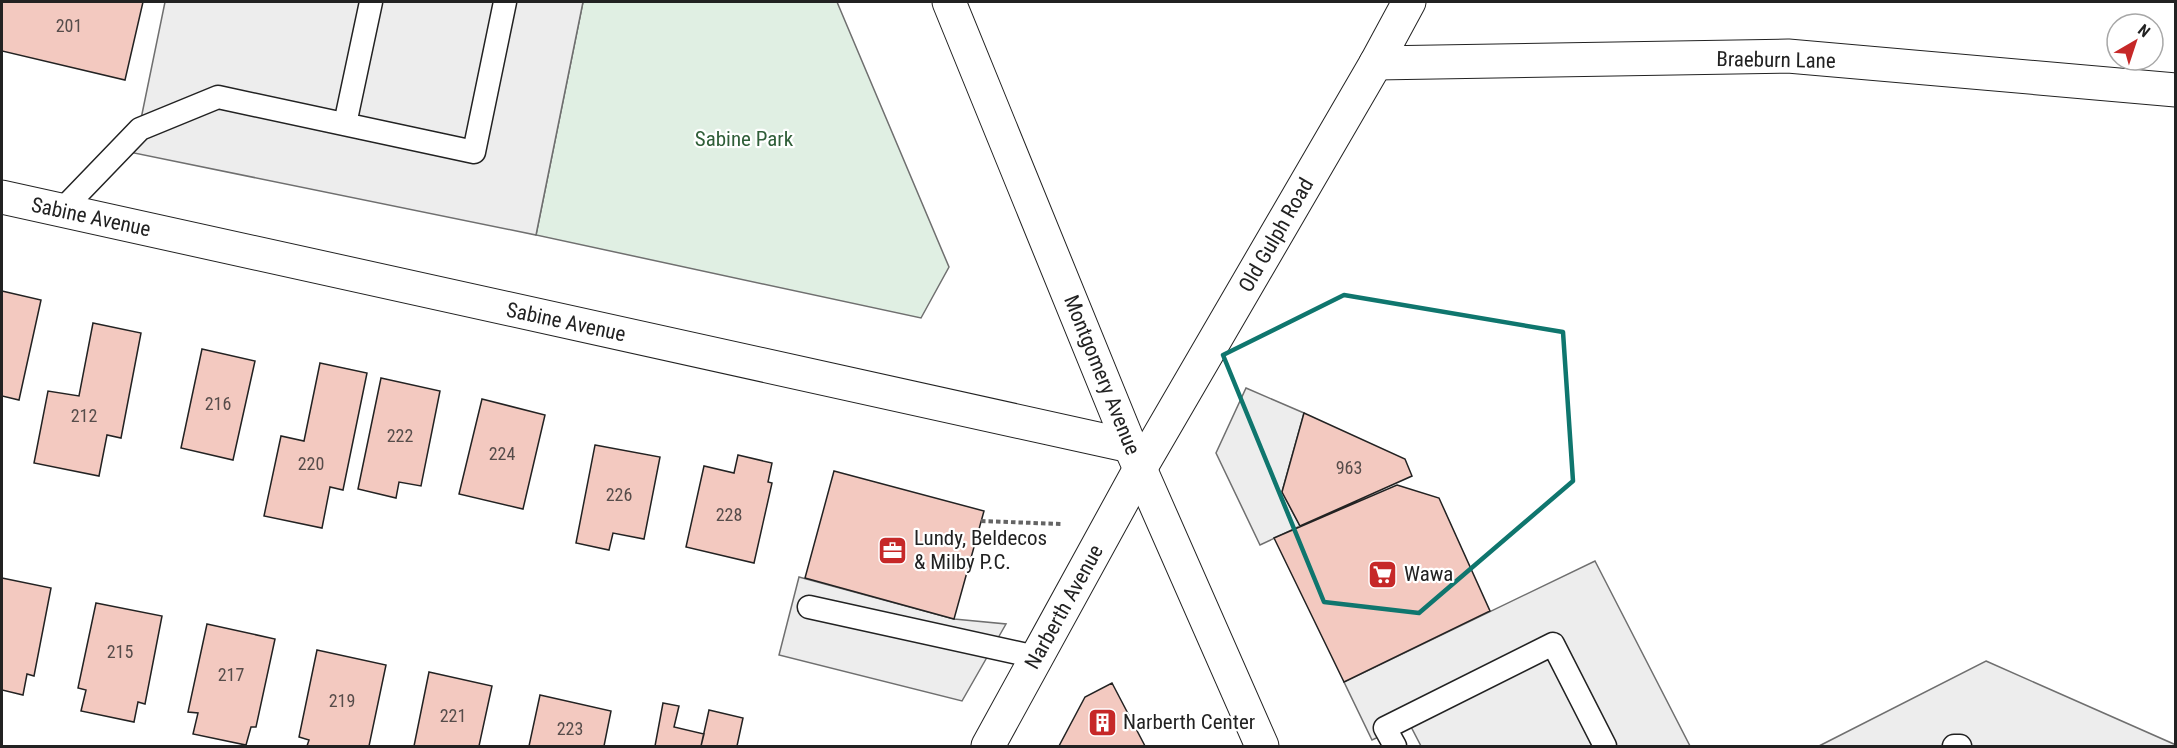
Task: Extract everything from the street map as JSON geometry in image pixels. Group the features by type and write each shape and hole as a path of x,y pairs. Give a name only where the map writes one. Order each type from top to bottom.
{"street":[{"name":"Montgomery Avenue","path":"949,2 1136,457 1262,747"},
{"name":"Old Gulph Road","path":"1136,457 1376,63 1409,2"},
{"name":"Braeburn Lane","path":"1376,63 1788,56 2175,90"},
{"name":"Sabine Avenue","path":"2,197 1136,457"},
{"name":"Narberth Avenue","path":"988,747 1109,524 1136,457"}],"lane":[{"path":"345,124 370,2"},
{"path":"61,211 140,129 218,98 474,152 506,2"},
{"path":"809,607 1036,657"},
{"path":"1395,747 1385,728 1553,644 1605,747"},
{"path":"1954,747 1960,747"}],"path":[{"path":"981,521 1024,524 1109,524"}],"highlighted area":[{"path":"1344,295 1563,332 1573,481 1419,613 1324,602 1223,355"}],"green space":[{"name":"Sabine Park","path":"583,2 837,2 949,267 921,318 536,235"}],"shaded area":[{"path":"165,2 583,2 536,235 134,153"},
{"path":"1246,388 1304,413 1282,492 1300,526 1260,545 1216,453"},
{"path":"1595,561 1690,746 1421,746 1409,723 1372,740 1344,682"},
{"path":"799,577 954,619 1006,624 962,701 779,655"},
{"path":"1986,661 2176,745 1819,746"}],"building":[{"path":"2,2 143,2 125,80 2,51"},
{"path":"2,291 41,300 19,400 2,396"},
{"path":"93,323 141,333 121,438 107,435 99,476 34,463 48,391 79,396"},
{"path":"202,349 255,361 233,460 181,448"},
{"path":"320,363 367,373 343,490 330,487 322,528 264,516 281,436 304,441"},
{"path":"381,378 440,391 421,486 399,482 396,498 358,489"},
{"path":"482,399 545,415 523,509 459,494"},
{"path":"1304,413 1405,459 1412,476 1300,526 1282,492"},
{"path":"595,445 660,457 644,539 613,533 609,550 576,543"},
{"path":"738,455 772,463 768,482 772,483 754,563 686,547 704,466 734,473"},
{"name":"Lundy, Beldecos & Milby P.C.","path":"834,471 984,511 954,619 805,578"},
{"name":"Wawa","path":"1397,485 1439,498 1490,611 1344,682 1274,538"},
{"path":"2,578 51,588 34,676 27,674 23,695 2,690"},
{"path":"96,603 162,616 145,704 138,702 134,722 81,711 86,690 78,688"},
{"path":"207,624 275,639 256,727 251,727 246,745 193,734 198,713 188,712"},
{"path":"317,650 386,665 369,746 307,746 309,740 299,737"},
{"path":"429,672 492,686 479,746 414,746"},
{"name":"Narberth Center","path":"1112,683 1145,746 1059,746 1085,697"},
{"path":"540,695 611,711 604,746 529,746"},
{"path":"663,703 679,706 674,727 704,734 701,746 655,746"},
{"path":"709,710 743,718 737,746 701,746"}],"place":[{"name":"Lundy, Beldecos & Milby P.C.","path":"893,550"},
{"name":"Wawa","path":"1383,574"},
{"name":"Narberth Center","path":"1102,722"}]}
